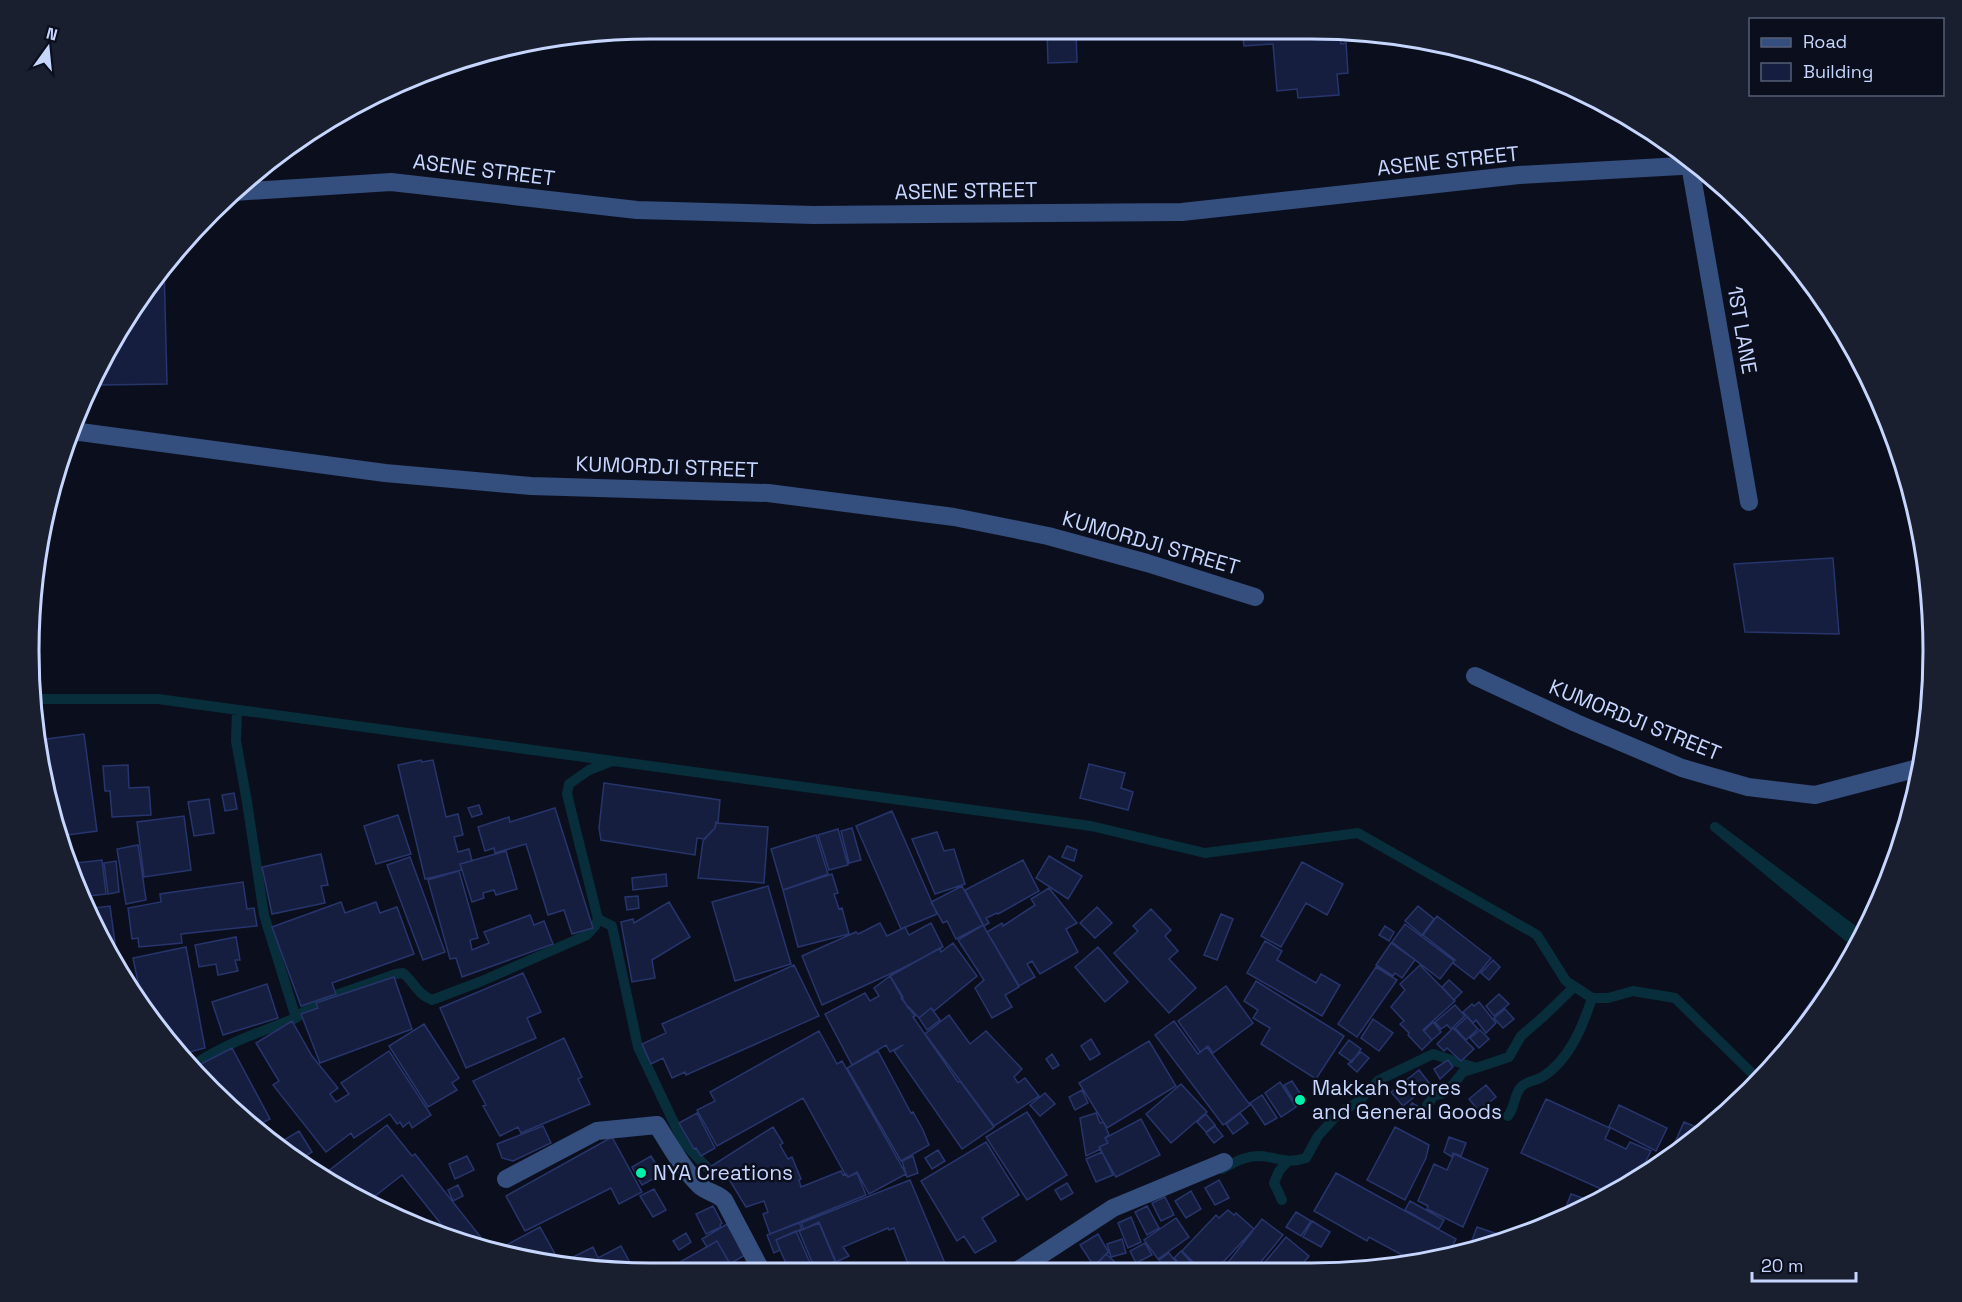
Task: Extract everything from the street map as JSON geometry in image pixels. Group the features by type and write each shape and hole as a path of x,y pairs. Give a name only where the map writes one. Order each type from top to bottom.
{"street":[{"name":"ASENE STREET","path":"247,191 391,182 649,211 813,215 1182,212 1519,175 1685,166"},
{"name":"1ST LANE","path":"1696,175 1749,502"},
{"name":"KUMORDJI STREET","path":"80,433 385,473 531,486 768,493 942,516 1047,536 1147,563 1255,597"},
{"name":"KUMORDJI STREET","path":"1475,676 1576,723 1682,768 1748,788 1815,795 1911,770"},
{"path":"506,1179 597,1131 657,1125 693,1178 702,1188 719,1195 724,1200 757,1263"},
{"path":"1029,1263 1113,1208 1224,1162"}],"building":[{"path":"1047,39 1076,39 1077,62 1048,63"},
{"path":"1243,39 1340,40 1341,44 1346,43 1348,73 1337,74 1339,95 1298,98 1297,89 1277,91 1273,44 1244,46"},
{"path":"164,279 167,384 101,385 121,345"},
{"path":"1833,558 1839,634 1745,632 1734,564"},
{"path":"84,734 97,831 67,835 45,739"},
{"path":"421,760 422,762 433,760 446,817 458,814 463,835 454,837 458,852 469,849 472,861 460,864 462,870 425,879 398,765"},
{"path":"1089,764 1125,773 1121,788 1133,792 1128,810 1080,798"},
{"path":"128,765 129,788 149,787 151,815 112,817 110,791 105,791 103,766"},
{"path":"604,783 720,800 718,823 716,822 715,828 704,839 697,838 695,855 601,840 599,828"},
{"path":"234,793 237,809 225,811 222,795"},
{"path":"209,799 214,833 194,836 188,802"},
{"path":"479,805 482,814 472,817 468,808"},
{"path":"555,808 593,928 572,934 564,910 548,915 526,844 495,853 494,848 485,851 478,827 509,817 510,822"},
{"path":"892,811 937,914 901,929 856,826"},
{"path":"398,815 411,854 376,864 364,826"},
{"path":"184,816 191,870 144,877 137,822"},
{"path":"716,823 768,827 764,883 698,878 703,841 715,828"},
{"path":"852,828 861,860 849,863 841,831"},
{"path":"838,829 848,865 829,870 818,835"},
{"path":"937,832 944,851 954,849 965,884 935,894 912,839"},
{"path":"816,835 828,874 783,890 771,849"},
{"path":"138,845 146,900 126,904 117,849"},
{"path":"1067,846 1077,850 1074,861 1062,857"},
{"path":"506,851 517,889 496,895 494,890 483,893 484,898 472,902 460,864"},
{"path":"321,854 328,885 321,886 325,903 272,914 262,867"},
{"path":"1049,856 1082,876 1068,899 1036,878"},
{"path":"410,857 445,952 423,960 387,865"},
{"path":"102,860 106,894 91,896 77,863"},
{"path":"1023,860 1039,891 998,914 986,918 989,923 984,926 965,890"},
{"path":"116,861 119,892 108,894 104,863"},
{"path":"1302,862 1343,884 1327,915 1306,903 1281,947 1261,936"},
{"path":"459,871 478,938 470,940 472,950 489,943 484,932 530,915 534,925 544,921 553,944 462,977 456,958 450,959 428,880"},
{"path":"666,874 667,886 633,890 632,878"},
{"path":"832,874 838,893 834,894 839,909 842,908 849,934 798,947 783,890"},
{"path":"243,882 247,909 254,908 257,926 181,934 182,943 139,947 138,938 132,939 128,908 161,902 160,894"},
{"path":"768,886 791,964 735,981 712,902"},
{"path":"962,886 983,925 956,939 947,921 943,923 931,902"},
{"path":"1049,888 1077,923 1066,929 1078,952 1040,974 1032,961 1027,964 1035,977 1019,986 987,932 1002,923 1003,926 1035,905 1031,899"},
{"path":"638,896 639,908 627,910 625,897"},
{"path":"341,902 345,913 376,902 380,913 397,907 414,954 332,983 336,994 301,1006 272,927"},
{"path":"669,902 690,937 652,960 655,978 632,982 621,922 633,919 634,923"},
{"path":"110,906 115,943 114,943 96,908"},
{"path":"1418,906 1434,919 1422,935 1405,921"},
{"path":"1097,907 1112,923 1095,938 1080,923"},
{"path":"1151,909 1171,930 1165,936 1178,951 1169,959 1196,988 1169,1013 1114,953 1138,931 1133,926"},
{"path":"1221,914 1233,919 1217,960 1204,955"},
{"path":"1437,916 1491,958 1474,979 1453,963 1455,960 1423,935"},
{"path":"880,923 887,936 905,927 909,935 931,923 943,947 822,1005 802,956"},
{"path":"1405,924 1454,961 1440,979 1392,942"},
{"path":"983,925 1019,987 1005,995 1012,1007 992,1018 975,988 984,980 958,940"},
{"path":"1385,926 1394,932 1389,941 1379,935"},
{"path":"236,937 240,960 235,960 238,971 218,975 216,964 199,967 195,945"},
{"path":"1265,941 1282,951 1277,960 1316,983 1321,974 1340,985 1322,1016 1247,973"},
{"path":"953,943 977,976 934,1011 931,1008 919,1018 908,1008 890,976 940,948 941,952"},
{"path":"1391,943 1415,960 1402,978 1395,973 1393,976 1376,965"},
{"path":"186,947 205,1048 189,1052 165,1024 139,986 133,958"},
{"path":"1098,947 1128,982 1105,1002 1075,967"},
{"path":"1493,960 1500,967 1489,980 1481,973"},
{"path":"794,965 819,1016 686,1075 685,1072 672,1078 663,1058 651,1064 642,1044 666,1033 662,1024"},
{"path":"1420,965 1455,1001 1423,1030 1432,1040 1422,1050 1400,1024 1404,1021 1391,1007 1405,990 1400,984"},
{"path":"1376,967 1397,980 1357,1037 1338,1024"},
{"path":"523,973 541,1012 527,1018 536,1038 466,1068 440,1008"},
{"path":"890,976 903,997 901,998 915,1016 913,1017 958,1082 960,1081 994,1127 962,1149 894,1051 903,1045 890,1052 886,1045 852,1065 825,1014 865,993 870,1001 879,996 874,988"},
{"path":"394,977 412,1029 320,1063 301,1014 318,1008 316,1003"},
{"path":"1449,980 1462,992 1454,1000 1442,987"},
{"path":"1256,981 1344,1036 1316,1079 1261,1044 1270,1028 1253,1018 1258,1010 1244,1001"},
{"path":"267,984 278,1018 223,1035 212,1002"},
{"path":"1226,986 1253,1023 1213,1053 1208,1046 1200,1052 1178,1021"},
{"path":"1822,986 1797,1024 1793,1027"},
{"path":"1499,994 1509,1004 1494,1016 1486,1006"},
{"path":"1479,1002 1496,1023 1486,1033 1476,1020 1473,1023 1463,1012 1472,1004 1474,1006"},
{"path":"1455,1005 1465,1016 1451,1029 1447,1025 1441,1029 1435,1022"},
{"path":"931,1008 940,1020 927,1030 919,1018"},
{"path":"1505,1009 1514,1019 1503,1028 1494,1018"},
{"path":"949,1015 970,1044 986,1031 1022,1069 1014,1077 1018,1083 1025,1078 1039,1096 994,1126 925,1034"},
{"path":"1467,1017 1478,1029 1466,1040 1455,1028"},
{"path":"1373,1019 1393,1033 1379,1051 1361,1038"},
{"path":"292,1021 312,1056 338,1088 330,1094 336,1102 349,1094 341,1083 389,1051 431,1115 412,1128 409,1122 403,1127 400,1122 397,1124 390,1114 354,1138 351,1133 326,1152 273,1085 279,1081 256,1043"},
{"path":"1174,1021 1198,1054 1207,1047 1250,1105 1223,1125 1155,1035"},
{"path":"1433,1022 1441,1032 1432,1040 1424,1031"},
{"path":"424,1024 459,1078 452,1083 457,1090 428,1107 389,1046"},
{"path":"1453,1028 1474,1049 1461,1061 1447,1048 1444,1051 1437,1044"},
{"path":"1480,1030 1489,1039 1479,1048 1470,1038"},
{"path":"819,1031 837,1064 842,1061 906,1174 869,1194 857,1172 848,1177 845,1174 803,1098 717,1146 697,1110 715,1101 710,1092"},
{"path":"564,1038 582,1077 578,1079 590,1104 521,1133 518,1127 500,1136 483,1106 486,1105 473,1081"},
{"path":"1091,1039 1100,1054 1090,1060 1081,1046"},
{"path":"1349,1040 1361,1049 1352,1062 1339,1053"},
{"path":"1149,1041 1176,1086 1107,1128 1079,1083"},
{"path":"232,1048 270,1119 262,1123 200,1064"},
{"path":"878,1051 911,1113 913,1112 923,1130 929,1145 901,1161 847,1068"},
{"path":"1361,1052 1369,1058 1357,1072 1348,1064"},
{"path":"1052,1054 1059,1065 1053,1069 1046,1059"},
{"path":"1448,1060 1453,1067 1440,1079 1434,1069"},
{"path":"1419,1070 1430,1084 1403,1106 1391,1092"},
{"path":"1292,1081 1305,1101 1297,1106 1284,1085"},
{"path":"1280,1082 1296,1107 1281,1117 1265,1093"},
{"path":"1181,1084 1207,1112 1171,1143 1146,1114"},
{"path":"1486,1085 1496,1097 1479,1111 1469,1099"},
{"path":"1082,1090 1088,1103 1075,1110 1069,1097"},
{"path":"1045,1093 1055,1104 1040,1116 1030,1105"},
{"path":"1262,1095 1277,1118 1265,1125 1250,1103"},
{"path":"1546,1099 1610,1128 1605,1139 1626,1149 1630,1142 1651,1151 1646,1161 1648,1162 1602,1189 1521,1153"},
{"path":"1412,1103 1421,1108 1412,1120 1404,1115"},
{"path":"1619,1105 1667,1128 1656,1151 1609,1127"},
{"path":"1027,1112 1067,1175 1027,1200 986,1137"},
{"path":"697,1113 715,1148 701,1156 696,1148 694,1149 679,1123"},
{"path":"1096,1113 1109,1135 1105,1138 1108,1143 1086,1156 1080,1118"},
{"path":"1240,1113 1248,1123 1233,1134 1226,1124"},
{"path":"1206,1114 1215,1125 1206,1132 1197,1122"},
{"path":"1141,1119 1160,1155 1116,1177 1099,1147 1108,1143 1105,1138"},
{"path":"1684,1122 1696,1127 1684,1137 1674,1144"},
{"path":"387,1125 412,1156 415,1154 482,1239 443,1227 402,1175 374,1197 329,1171"},
{"path":"543,1126 551,1143 513,1161 502,1158 497,1144"},
{"path":"1215,1126 1223,1136 1214,1143 1206,1133"},
{"path":"773,1127 783,1143 780,1145 788,1159 792,1157 801,1179 799,1180 801,1187 841,1171 848,1177 857,1173 866,1195 770,1234 763,1214 768,1212 764,1201 746,1207 729,1179 723,1182 710,1167"},
{"path":"1395,1127 1429,1145 1426,1158 1405,1200 1367,1180"},
{"path":"299,1131 312,1152 305,1156 283,1141"},
{"path":"612,1137 642,1192 619,1204 611,1188 525,1231 506,1196"},
{"path":"1449,1137 1466,1143 1461,1156 1453,1153 1452,1157 1444,1152"},
{"path":"986,1142 1019,1195 982,1218 996,1241 975,1253 964,1236 957,1241 921,1181"},
{"path":"938,1150 945,1161 932,1169 925,1158"},
{"path":"1102,1152 1113,1175 1096,1182 1086,1159"},
{"path":"1454,1154 1488,1169 1463,1227 1427,1209 1428,1206 1418,1201 1434,1164 1447,1170"},
{"path":"467,1156 474,1170 455,1179 449,1164"},
{"path":"651,1156 662,1174 642,1185 632,1167"},
{"path":"913,1156 918,1173 907,1177 902,1161"},
{"path":"1336,1173 1456,1239 1453,1246 1404,1256 1369,1237 1367,1241 1314,1211"},
{"path":"910,1180 945,1263 908,1263 894,1228 889,1230 888,1228 843,1247 849,1256 836,1262 819,1222 804,1229 801,1223"},
{"path":"1219,1180 1229,1198 1215,1205 1205,1188"},
{"path":"1067,1183 1073,1193 1061,1200 1055,1190"},
{"path":"458,1185 463,1196 453,1201 448,1190"},
{"path":"654,1189 666,1210 653,1217 640,1196"},
{"path":"1191,1191 1201,1209 1186,1218 1175,1201"},
{"path":"1571,1194 1584,1199 1582,1200 1566,1207"},
{"path":"1165,1197 1174,1215 1161,1221 1152,1203"},
{"path":"1410,1201 1444,1220 1439,1229 1405,1210"},
{"path":"713,1206 722,1223 721,1227 706,1234 696,1214"},
{"path":"1147,1206 1159,1228 1147,1235 1135,1212"},
{"path":"1228,1210 1234,1215 1236,1213 1254,1229 1222,1263 1194,1263 1182,1251 1216,1215 1219,1218"},
{"path":"1296,1212 1311,1221 1301,1236 1286,1227"},
{"path":"1131,1217 1141,1242 1128,1248 1118,1223"},
{"path":"1176,1218 1189,1237 1158,1259 1144,1240"},
{"path":"1262,1219 1283,1235 1260,1263 1228,1263"},
{"path":"1312,1221 1330,1232 1321,1247 1303,1237"},
{"path":"799,1223 802,1229 776,1240 780,1250 774,1253 767,1235"},
{"path":"819,1223 835,1261 812,1263 799,1231"},
{"path":"727,1224 745,1255 729,1263 717,1241 707,1247 702,1239"},
{"path":"540,1227 556,1255 532,1251 506,1245"},
{"path":"1477,1227 1497,1234 1472,1241"},
{"path":"796,1231 810,1263 786,1263 776,1240"},
{"path":"686,1233 691,1242 679,1250 673,1241"},
{"path":"1098,1234 1109,1253 1097,1263 1092,1263 1080,1245"},
{"path":"1286,1237 1309,1256 1303,1263 1264,1263"},
{"path":"1122,1239 1126,1253 1111,1257 1107,1244"},
{"path":"717,1241 730,1263 678,1263"},
{"path":"1145,1243 1152,1255 1136,1263 1130,1251"},
{"path":"621,1246 630,1262 571,1258 593,1247 598,1258"},
{"path":"1181,1251 1190,1261 1174,1263 1177,1261 1174,1258"},
{"path":"1169,1253 1176,1262 1161,1263 1159,1260"},
{"path":"1106,1254 1116,1263 1098,1263"}],"waterway":[{"path":"41,699 158,699 1091,826 1205,853 1358,833 1537,935 1566,981 1592,998 1608,998 1633,991 1675,998 1753,1074"},
{"path":"198,1062 229,1045 296,1018 264,915 236,741 237,710"},
{"path":"296,1018 316,1002 403,973 423,995 432,1000 482,981 587,935 598,919 567,794 569,784 589,770 612,761"},
{"path":"1851,939 1715,827 1855,931"},
{"path":"598,919 612,926 638,1047 683,1142 713,1174"},
{"path":"1222,1169 1256,1156 1291,1161 1306,1158 1318,1136 1339,1113 1358,1102 1379,1080 1433,1054 1476,1068 1509,1057 1521,1036 1574,987"},
{"path":"1508,1116 1521,1087 1542,1077 1560,1062 1574,1042 1592,998"},
{"path":"1427,1105 1434,1096 1450,1088 1463,1072 1476,1068"},
{"path":"1282,1200 1274,1183 1279,1171 1287,1162"}],"place":[{"name":"Makkah Stores and General Goods","path":"1300,1100"},
{"name":"NYA Creations","path":"641,1173"}]}
